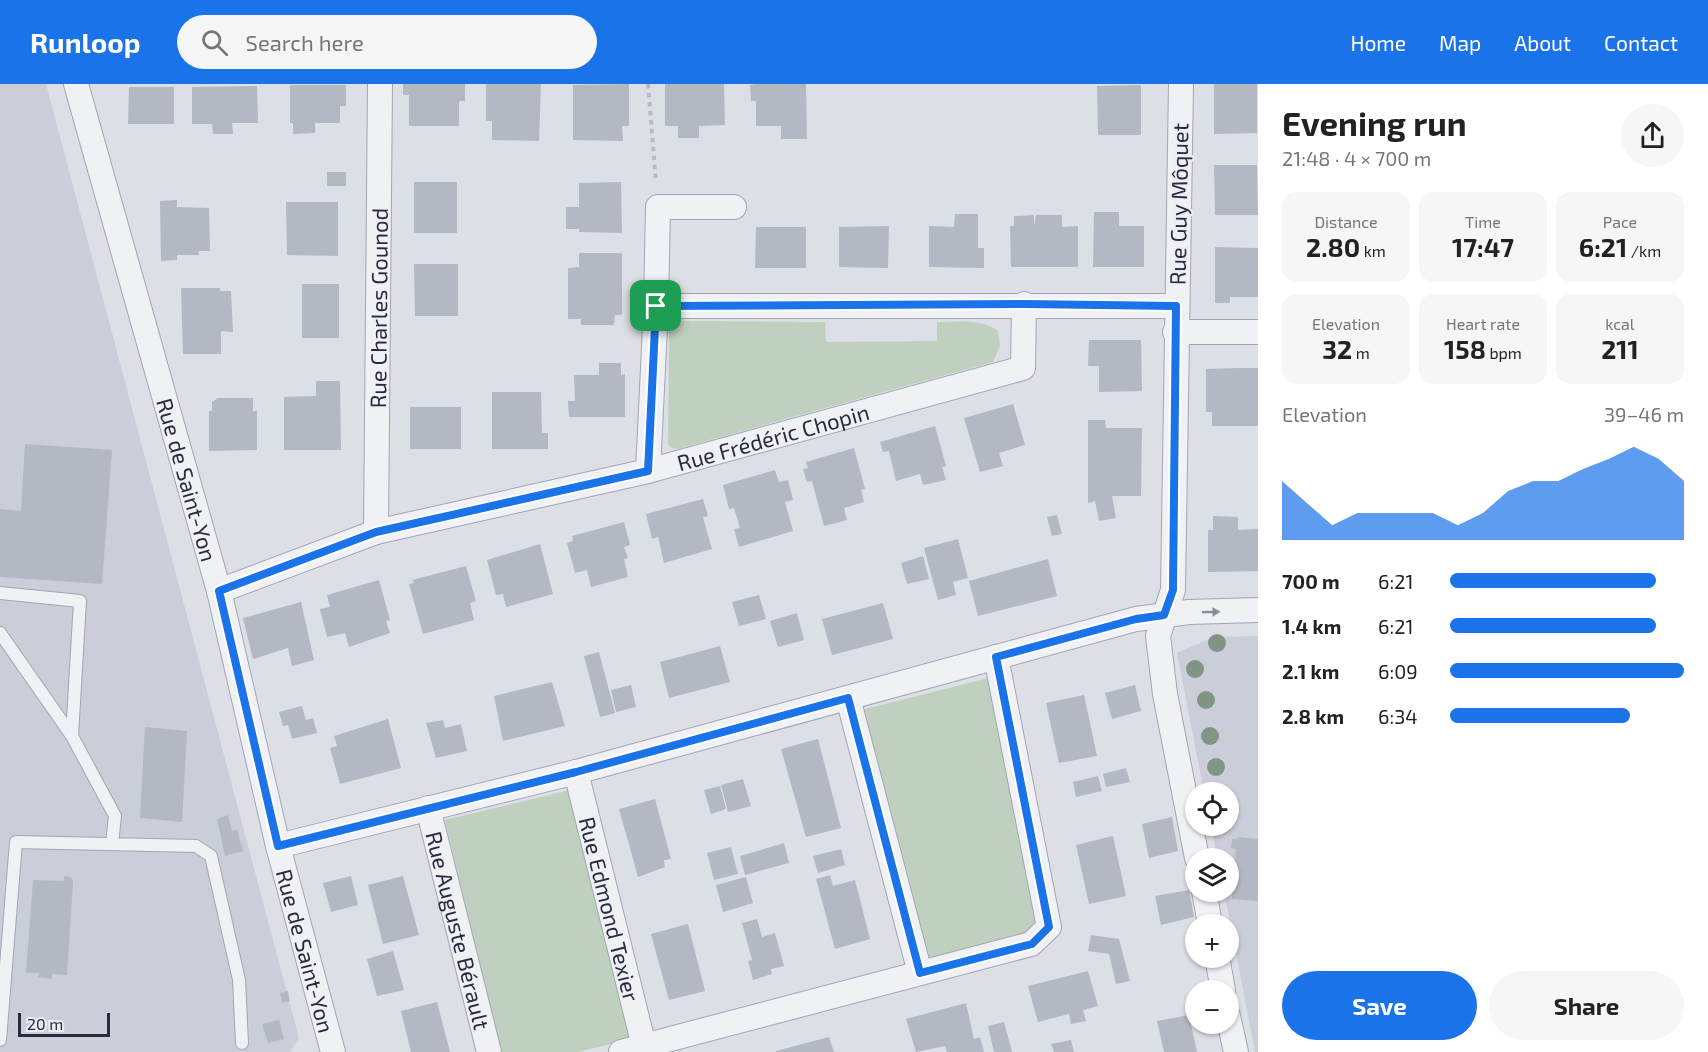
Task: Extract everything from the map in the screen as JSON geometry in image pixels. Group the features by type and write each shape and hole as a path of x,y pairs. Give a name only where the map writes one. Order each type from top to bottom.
{"street":[{"name":"Rue de Saint-Yon","path":"76,84 219,591 278,846 333,1052"},
{"name":"Rue Charles Gounod","path":"376,532 380,84"},
{"name":"Rue Guy Môquet","path":"1181,84 1175,332 1173,590 1158,636 1165,694 1195,848"},
{"path":"648,471 658,207 734,207"},
{"name":"Rue Frédéric Chopin","path":"219,591 376,532 648,471 1023,368 1024,304"},
{"path":"656,306 1024,304 1176,306"},
{"path":"1175,332 1258,332"},
{"path":"278,846 576,772 1136,619 1164,615 1258,610"},
{"path":"633,1049 1032,944 1049,927 996,657"},
{"path":"848,698 920,973"},
{"name":"Rue Edmond Texier","path":"576,772 633,1049"},
{"name":"Rue Auguste Bérault","path":"428,808 489,1052"},
{"path":"1232,1034 1236,1052"}],"lane":[{"path":"0,593 80,601 72,736"},
{"path":"0,633 72,736 115,816 112,844"},
{"path":"0,1040 16,842 196,846 211,856 239,980 242,1043"}],"path":[{"path":"648,84 658,207"}],"shaded area":[{"path":"0,84 46,84 299,1038 290,1052 0,1052"},
{"path":"1258,636 1258,1052 1255,1052 1239,968 1239,914 1228,914 1226,902 1239,902 1239,848 1215,848 1213,836 1239,836 1239,782 1202,782 1177,653 1213,637"}],"green space":[{"path":"681,321 825,322 826,342 937,341 937,322 969,322 984,324 998,331 1000,346 993,362 677,449 670,447 668,443 669,333 670,328"},
{"path":"988,678 1039,923 1030,935 927,959 862,710"},
{"path":"570,790 631,1039 578,1052 501,1052 445,820"}],"building":[{"path":"403,84 465,84 465,101 459,101 459,126 409,126 409,95 403,95"},
{"path":"486,84 541,84 539,141 492,140 492,121 486,121"},
{"path":"629,84 629,126 622,126 623,141 573,140 573,85"},
{"path":"665,84 724,84 725,125 699,126 699,138 678,138 678,126 665,126"},
{"path":"806,84 807,139 781,139 781,126 756,126 756,101 751,101 750,85"},
{"path":"1214,84 1257,84 1257,133 1214,134"},
{"path":"290,85 346,85 346,106 340,106 340,123 315,123 315,133 293,134 293,123 290,123"},
{"path":"1141,85 1141,135 1098,135 1097,86"},
{"path":"257,86 258,123 232,123 233,134 213,134 212,124 192,124 192,87"},
{"path":"129,87 174,87 174,124 128,124"},
{"path":"1214,165 1257,165 1258,215 1215,215"},
{"path":"327,172 346,172 346,186 327,186"},
{"path":"414,182 457,182 457,233 414,233"},
{"path":"621,182 622,233 579,232 579,229 566,229 566,207 579,207 579,183"},
{"path":"177,200 177,207 209,208 210,251 198,251 199,255 177,255 177,260 161,261 160,201"},
{"path":"286,202 338,202 338,256 287,255"},
{"path":"1094,212 1119,212 1119,226 1144,226 1144,267 1093,267"},
{"path":"955,214 978,214 978,248 984,248 984,268 929,267 929,226 954,227"},
{"path":"1034,215 1034,226 1036,215 1062,215 1062,227 1078,226 1078,267 1011,267 1010,226 1014,226 1014,216"},
{"path":"889,226 888,268 839,267 839,227"},
{"path":"756,227 806,227 806,268 755,268"},
{"path":"1215,247 1258,248 1258,297 1230,297 1230,303 1215,303"},
{"path":"579,253 622,253 622,315 615,315 614,325 581,325 581,319 568,319 568,268 579,267"},
{"path":"414,264 458,264 458,316 415,316"},
{"path":"302,284 339,284 339,338 302,338"},
{"path":"181,288 220,288 220,291 231,291 233,332 221,331 221,354 183,354"},
{"path":"1089,340 1141,340 1142,391 1099,392 1099,366 1088,366"},
{"path":"599,363 621,363 621,375 625,374 625,417 569,417 568,401 575,401 574,375 599,375"},
{"path":"1258,368 1258,426 1212,426 1212,412 1206,412 1206,369"},
{"path":"316,381 340,381 341,450 284,450 284,397 316,396"},
{"path":"492,392 541,392 542,433 548,433 548,449 492,449"},
{"path":"218,398 253,398 253,411 257,411 257,450 209,451 209,411 212,411 212,402"},
{"path":"1013,404 1025,445 999,453 1003,466 980,472 964,418"},
{"path":"410,407 461,407 461,449 410,449"},
{"path":"1088,420 1105,420 1106,428 1142,428 1141,496 1112,496 1116,518 1099,521 1095,501 1088,503"},
{"path":"935,426 946,466 942,467 946,480 923,485 920,474 896,481 889,451 883,452 880,442"},
{"path":"25,444 112,450 102,584 0,577 0,509 21,511"},
{"path":"854,448 865,489 861,490 864,502 844,508 847,520 824,526 812,481 807,482 803,469 808,468 806,462"},
{"path":"775,470 779,482 788,480 793,500 785,502 793,531 739,547 734,529 740,528 734,508 729,509 723,485"},
{"path":"703,499 708,516 703,517 712,549 664,563 658,537 652,539 646,514"},
{"path":"1057,515 1062,534 1052,536 1047,517"},
{"path":"1213,516 1238,517 1238,530 1258,529 1258,571 1208,572 1208,530 1213,530"},
{"path":"624,522 630,545 624,547 628,558 624,559 628,577 591,587 587,570 575,573 567,543 573,541 572,536"},
{"path":"958,539 968,578 953,582 956,595 938,600 924,548"},
{"path":"540,544 553,594 506,607 503,594 496,595 487,560"},
{"path":"923,556 929,579 907,584 901,563"},
{"path":"1048,559 1057,596 978,616 969,581"},
{"path":"466,566 476,601 470,603 474,620 423,634 409,584 414,583 412,580"},
{"path":"379,580 390,620 386,621 390,633 349,647 345,633 327,637 320,609 330,607 327,595"},
{"path":"759,595 766,619 739,626 732,602"},
{"path":"301,602 314,660 292,666 288,648 253,659 243,618"},
{"path":"883,603 893,639 832,655 822,619"},
{"path":"797,613 804,640 778,647 770,621"},
{"path":"720,646 730,682 669,698 660,662"},
{"path":"599,652 615,713 600,717 584,656"},
{"path":"552,682 565,726 503,741 494,696"},
{"path":"631,685 636,707 616,712 611,690"},
{"path":"1135,685 1141,711 1112,719 1105,693"},
{"path":"1084,695 1097,756 1059,763 1046,703"},
{"path":"302,706 306,720 313,718 317,733 292,739 288,725 283,726 279,712"},
{"path":"388,719 401,768 340,784 330,748 337,746 334,736"},
{"path":"443,720 445,728 461,724 467,751 436,758 426,723"},
{"path":"145,727 187,731 182,822 140,818"},
{"path":"818,739 841,828 806,837 781,749"},
{"path":"1126,768 1130,782 1106,787 1103,774"},
{"path":"1098,776 1102,791 1076,797 1073,782"},
{"path":"743,779 751,806 728,812 721,785"},
{"path":"720,786 726,809 711,814 704,790"},
{"path":"655,799 671,859 664,860 665,867 638,877 619,809"},
{"path":"228,815 232,831 237,829 243,851 225,856 217,819"},
{"path":"1172,817 1178,851 1149,858 1142,824"},
{"path":"1113,836 1126,896 1089,904 1076,845"},
{"path":"1237,837 1258,839 1258,901 1239,900 1239,848 1231,848 1232,839 1237,839"},
{"path":"784,843 789,863 745,875 740,856"},
{"path":"731,847 738,874 714,880 707,853"},
{"path":"841,849 845,865 818,873 813,856"},
{"path":"830,875 833,886 855,880 870,939 835,949 816,879"},
{"path":"64,876 71,877 73,882 67,975 52,974 52,979 38,977 39,973 26,973 33,880 64,881"},
{"path":"351,876 358,905 331,912 323,883"},
{"path":"403,876 419,935 383,944 368,885"},
{"path":"746,877 753,903 723,912 716,885"},
{"path":"1185,891 1185,902 1191,902 1193,914 1185,914 1185,919 1161,925 1155,896"},
{"path":"757,919 762,937 775,933 784,966 771,969 772,974 753,980 748,961 752,960 742,923"},
{"path":"688,924 705,991 669,1000 651,934"},
{"path":"1091,935 1119,939 1130,981 1116,984 1109,954 1088,951"},
{"path":"393,951 404,990 377,996 367,959"},
{"path":"1088,971 1098,1006 1083,1010 1086,1021 1071,1024 1069,1014 1038,1022 1028,986"},
{"path":"288,991 290,1001 282,1003 280,993"},
{"path":"437,1002 450,1052 411,1052 401,1011"},
{"path":"966,1003 974,1039 980,1037 984,1052 947,1052 945,1046 916,1052 906,1019"},
{"path":"1185,1016 1185,1034 1193,1034 1197,1052 1164,1052 1157,1021"},
{"path":"279,1020 284,1039 268,1043 262,1024"},
{"path":"1004,1022 1012,1052 994,1052 988,1026"},
{"path":"829,1037 834,1052 776,1052 776,1051"},
{"path":"1071,1040 1074,1052 1054,1052 1051,1044"}],"route":[{"path":"1024,304 1176,306 1173,590 1164,615 1136,619 996,657 1049,927 1032,944 920,973 848,698 576,772 278,846 219,591 376,532 648,471 656,306 1024,304"}]}
